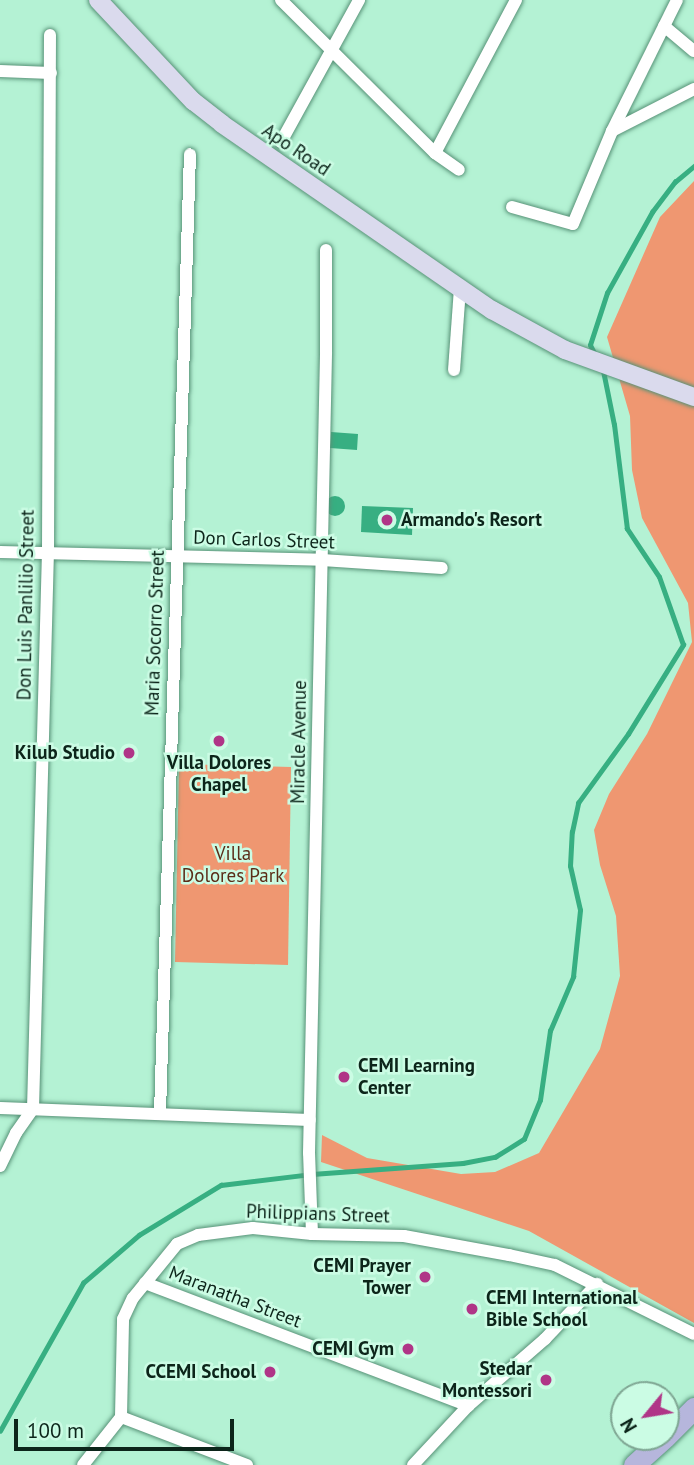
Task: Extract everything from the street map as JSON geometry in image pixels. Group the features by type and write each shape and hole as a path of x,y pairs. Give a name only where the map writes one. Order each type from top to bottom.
{"main road":[{"path":"680,1422 694,1408"},
{"path":"634,1465 649,1451"}],"street":[{"name":"Apo Road","path":"98,0 193,101 222,124 460,289 565,350 694,397"},
{"path":"281,0 330,52 435,153 458,170"},
{"path":"281,142 359,0"},
{"path":"435,153 516,0"},
{"path":"512,207 573,224 612,131 677,0"},
{"path":"664,26 694,51"},
{"name":"Don Luis Panlilio Street","path":"33,1110 48,552 50,35"},
{"path":"0,71 51,73"},
{"path":"612,131 694,89"},
{"name":"Maria Socorro Street","path":"160,1113 190,154"},
{"name":"Miracle Avenue","path":"312,1234 308,1197 326,250"},
{"path":"454,370 460,289"},
{"name":"Don Carlos Street","path":"0,552 322,560 442,568"},
{"path":"0,1108 310,1120"},
{"path":"0,1167 16,1133 33,1110"},
{"name":"Philippians Street","path":"121,1417 123,1319 145,1283 177,1244 198,1235 253,1228 312,1234 404,1237 555,1265 694,1334"},
{"name":"Maranatha Street","path":"145,1283 468,1406"},
{"path":"413,1465 468,1406 545,1339 597,1284"},
{"path":"83,1465 121,1417 247,1465"}],"green space":[{"path":"694,181 694,1323 529,1231 321,1162 322,1135 367,1158 461,1174 495,1172 539,1153 600,1049 620,976 616,916 600,865 594,830 609,794 647,734 692,642 688,603 642,518 632,470 630,416 607,337 660,217"},
{"name":"Villa Dolores Park","path":"179,764 291,767 288,965 175,962"}],"shaded area":[{"path":"331,432 358,434 357,450 330,448"},
{"path":"331,496 339,496 345,506 339,516 331,516 325,510 325,502"},
{"name":"Armando's Resort","path":"362,506 413,508 412,535 361,532"}],"waterway":[{"path":"596,357 590,345 607,293 652,212 675,182 694,166"},
{"path":"0,1431 83,1283 139,1235 221,1185 312,1174 463,1163 495,1157 524,1139 540,1100 550,1031 573,977 580,910 570,866 572,832 578,803 628,734 683,645 659,577 627,529 614,425 603,371"}],"place":[{"name":"Armando's Resort","path":"387,520"},
{"name":"Villa Dolores Chapel","path":"219,741"},
{"name":"Kilub Studio","path":"129,753"},
{"name":"CEMI Learning Center","path":"344,1077"},
{"name":"CEMI Prayer Tower","path":"425,1277"},
{"name":"CEMI International Bible School","path":"472,1309"},
{"name":"CEMI Gym","path":"408,1349"},
{"name":"CCEMI School","path":"270,1372"},
{"name":"Stedar Montessori","path":"546,1380"}]}
